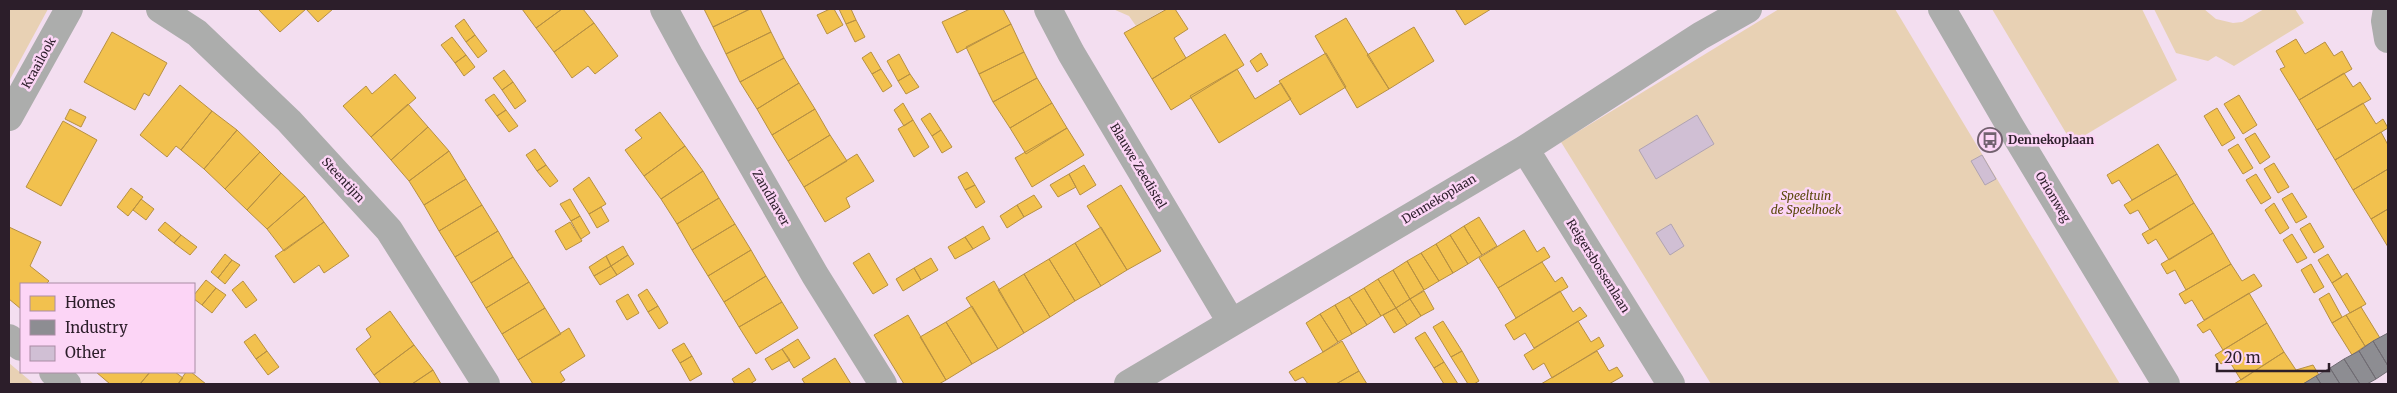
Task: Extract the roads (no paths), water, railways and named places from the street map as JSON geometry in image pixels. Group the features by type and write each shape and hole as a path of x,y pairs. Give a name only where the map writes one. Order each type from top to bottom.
{"street":[{"name":"Kraailook","path":"9,117 69,9"},
{"name":"Steentijm","path":"160,9 197,33 289,122 389,230 486,384"},
{"name":"Zandhaver","path":"664,9 815,275 883,384"},
{"name":"Blauwe Zeedistel","path":"1048,9 1071,54 1231,322"},
{"name":"Dennekoplaan","path":"1128,384 1525,148 1700,36 1748,9"},
{"name":"Orionweg","path":"1942,9 2014,133 2166,384"},
{"path":"2388,9 2385,21 2388,39"},
{"name":"Reigersbossenlaan","path":"1525,148 1671,384"},
{"path":"9,338 20,346"},
{"path":"54,373 67,384"}],"place":[{"name":"Dennekoplaan","path":"1990,140"}],"park label":[{"name":"Speeltuin de Speelhoek","path":"1806,203"}]}
